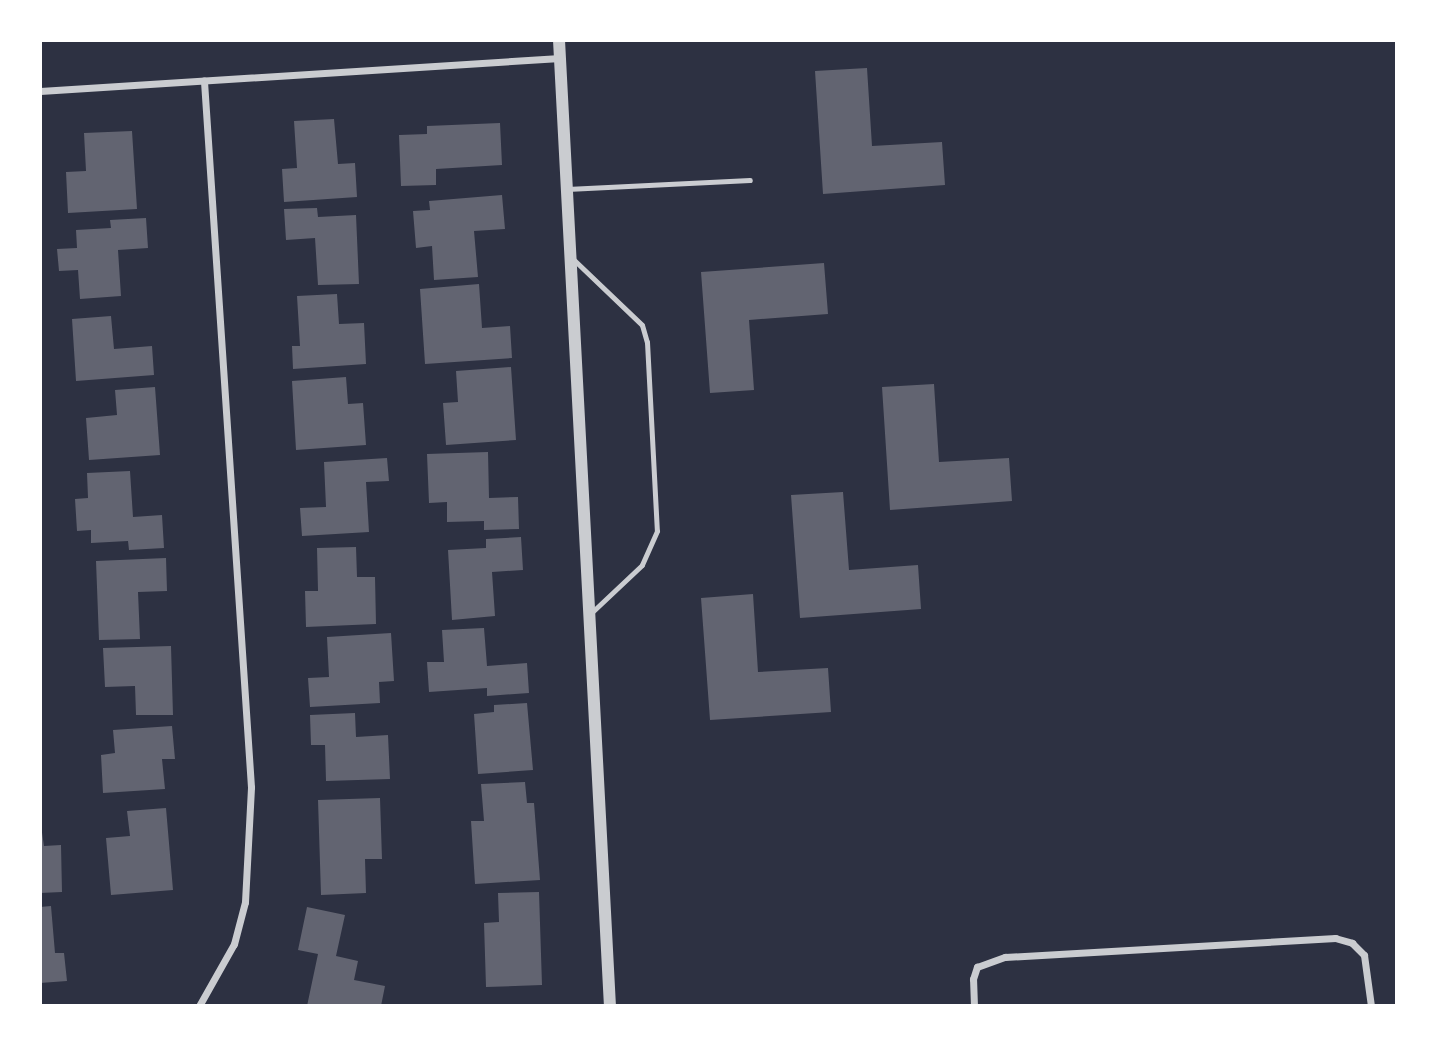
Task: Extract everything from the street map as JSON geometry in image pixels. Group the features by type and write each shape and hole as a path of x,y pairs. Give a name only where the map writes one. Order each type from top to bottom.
{"street":[{"path":"559,40 610,1006"},
{"path":"40,91 560,58"},
{"path":"200,1006 234,944 245,902 251,787 204,81"},
{"path":"975,1006 977,967 1005,957 1335,938 1359,947 1370,976 1371,1006"}],"lane":[{"path":"567,189 750,180"},
{"path":"570,257 642,325 647,342 656,504 653,549 642,565 589,615"}],"building":[{"path":"867,68 872,146 942,142 945,185 823,194 815,71"},
{"path":"334,119 338,164 355,163 357,197 284,202 282,169 297,168 294,121"},
{"path":"500,123 502,165 436,169 436,185 401,186 399,135 427,134 427,126"},
{"path":"132,131 137,209 68,213 66,172 86,171 84,133"},
{"path":"502,195 505,229 474,231 478,277 434,280 432,246 416,248 413,211 430,210 429,201"},
{"path":"317,208 318,217 356,215 359,284 318,285 315,238 286,240 284,209"},
{"path":"146,218 148,248 118,250 121,296 80,299 78,270 59,271 57,249 77,248 76,230 111,228 110,220"},
{"path":"824,263 828,314 749,320 754,390 710,393 701,272"},
{"path":"479,284 482,328 510,326 512,358 425,364 420,289"},
{"path":"337,294 339,324 364,323 366,364 293,369 292,346 300,346 297,296"},
{"path":"111,316 114,349 152,346 154,375 76,381 72,319"},
{"path":"511,367 516,440 446,445 443,403 458,402 456,371"},
{"path":"346,377 348,404 363,403 366,445 296,450 292,381"},
{"path":"934,384 939,462 1009,458 1012,501 890,510 882,387"},
{"path":"155,387 160,455 89,460 86,418 117,415 115,390"},
{"path":"488,452 489,498 518,497 519,529 484,530 484,521 447,522 447,502 429,503 427,454"},
{"path":"387,458 389,481 366,482 369,532 302,536 300,508 326,507 324,462"},
{"path":"130,471 133,517 162,515 164,548 129,550 128,541 91,543 91,530 77,531 75,499 88,498 87,473"},
{"path":"843,492 849,570 918,565 921,609 800,618 791,495"},
{"path":"521,537 523,570 492,572 495,616 452,620 448,550 486,548 486,539"},
{"path":"356,547 357,577 375,577 376,624 306,627 305,591 318,591 317,548"},
{"path":"166,558 167,591 138,592 140,639 99,640 96,561"},
{"path":"753,594 758,672 828,668 831,712 710,720 701,598"},
{"path":"484,628 487,666 527,663 529,693 487,696 487,688 429,692 427,662 444,662 442,630"},
{"path":"391,633 394,681 379,682 380,703 310,707 308,678 329,677 327,637"},
{"path":"171,646 173,715 136,715 135,686 105,687 103,648"},
{"path":"527,703 533,770 478,774 474,714 494,712 494,705"},
{"path":"355,713 356,737 388,735 390,779 326,781 325,745 311,745 310,715"},
{"path":"172,726 175,759 162,759 165,789 103,793 101,755 115,753 113,730"},
{"path":"525,782 527,803 534,803 540,880 475,884 471,821 484,821 481,784"},
{"path":"380,798 382,859 365,859 366,893 321,895 318,800"},
{"path":"166,808 173,890 111,895 106,838 130,836 127,811"},
{"path":"40,819 44,846 61,845 62,892 40,893"},
{"path":"539,892 542,985 486,987 484,923 499,922 498,893"},
{"path":"51,906 55,953 64,953 67,981 40,983 40,907"},
{"path":"307,907 345,915 336,956 358,961 354,980 385,986 381,1006 307,1006 318,954 298,950"}]}
